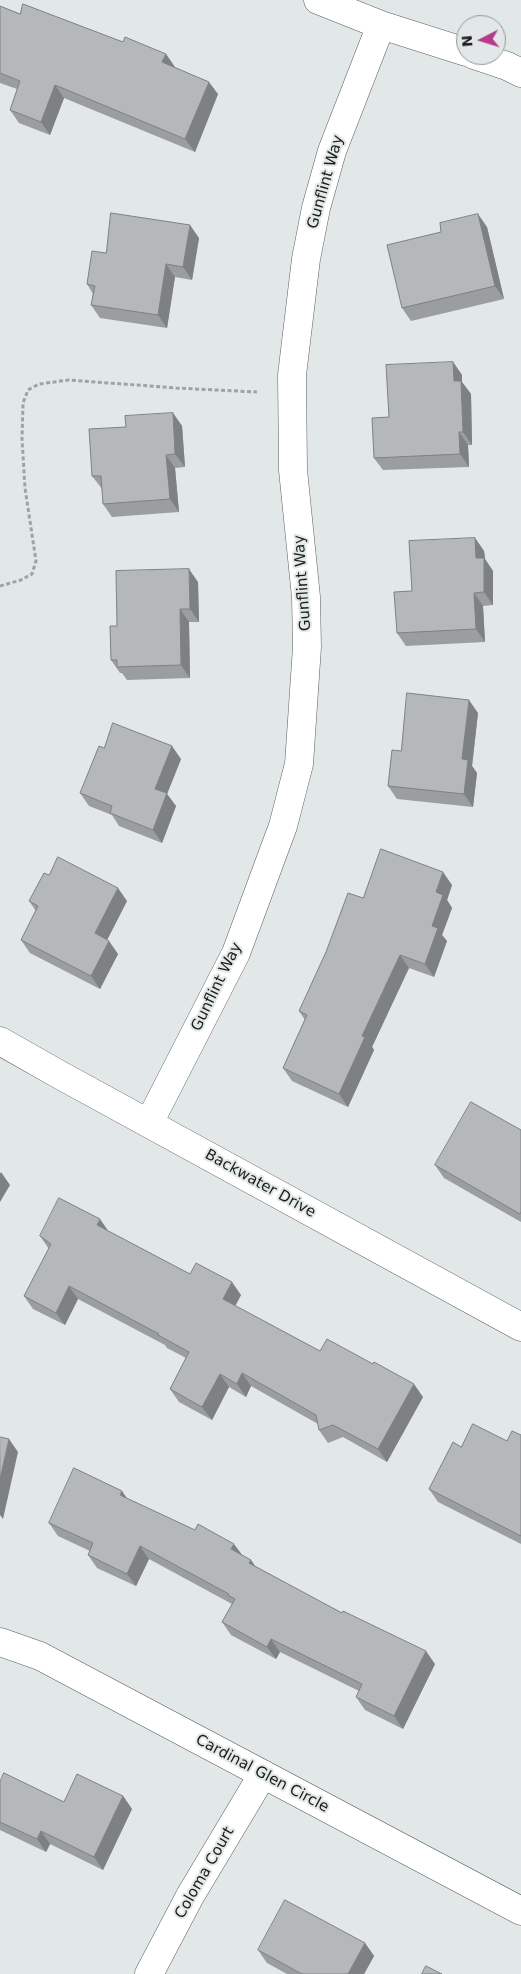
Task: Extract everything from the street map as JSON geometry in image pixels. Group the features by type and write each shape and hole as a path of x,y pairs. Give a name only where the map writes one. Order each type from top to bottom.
{"street":[{"path":"318,0 381,25 456,49"},
{"name":"Gunflint Way","path":"149,1123 236,953 284,826 299,764 307,647 306,597 293,470 292,375 306,260 316,208 332,151 381,25"},
{"path":"504,65 521,73"},
{"name":"Backwater Drive","path":"0,1041 521,1327"},
{"name":"Cardinal Glen Circle","path":"0,1642 40,1656 521,1911"},
{"name":"Coloma Court","path":"149,1974 190,1896 263,1774"}],"path":[{"path":"0,586 21,580 32,574 36,561 26,488 22,439 23,403 28,390 39,384 69,380 176,388 292,393"}],"building":[{"path":"23,4 123,42 125,37 166,54 162,62 209,82 185,139 55,85 41,122 10,110 20,81 0,73 0,6 20,14"},
{"path":"111,213 190,225 183,267 166,264 158,315 91,305 95,286 87,284 92,251 106,253"},
{"path":"478,214 495,286 402,308 387,245 441,232 440,223"},
{"path":"453,362 454,381 461,381 463,432 459,432 460,454 374,458 372,418 389,417 386,365"},
{"path":"173,413 175,454 166,455 170,499 103,504 101,476 92,476 89,429 126,427 125,416"},
{"path":"475,538 476,558 484,558 484,592 474,593 476,629 397,633 394,592 412,591 409,541"},
{"path":"189,569 190,609 180,609 181,665 117,667 117,660 111,660 110,626 117,626 116,571"},
{"path":"407,693 469,700 462,759 468,760 464,794 388,786 392,750 401,751"},
{"path":"113,723 172,746 155,789 167,793 153,830 110,813 112,806 80,793 99,746 104,748"},
{"path":"381,849 443,872 436,892 443,895 432,926 438,928 425,964 400,955 362,1036 365,1037 339,1094 283,1068 307,1015 299,1011 326,952 348,893 363,898"},
{"path":"58,857 118,888 95,933 109,941 91,976 21,940 38,906 29,901 44,873 49,875"},
{"path":"471,1102 521,1130 520,1214 435,1165"},
{"path":"59,1198 100,1219 97,1225 190,1274 196,1263 232,1282 223,1299 320,1351 327,1339 414,1384 378,1449 333,1425 319,1430 316,1415 242,1373 237,1384 220,1374 202,1407 170,1389 189,1352 69,1286 56,1313 24,1296 51,1244 40,1236"},
{"path":"473,1424 507,1441 512,1431 521,1435 521,1536 429,1489 453,1442 461,1447"},
{"path":"0,1437 9,1439 0,1479"},
{"path":"74,1468 122,1491 120,1495 195,1530 198,1524 234,1544 231,1549 251,1560 249,1563 342,1613 343,1611 426,1651 394,1716 356,1697 362,1684 271,1639 267,1647 222,1622 235,1599 140,1546 127,1574 88,1555 93,1543 49,1523"},
{"path":"4,1773 64,1802 77,1774 123,1796 94,1857 41,1831 37,1839 0,1822 0,1782"},
{"path":"285,1900 365,1943 348,1974 302,1974 258,1950"},
{"path":"426,1966 442,1974 422,1974"}]}
